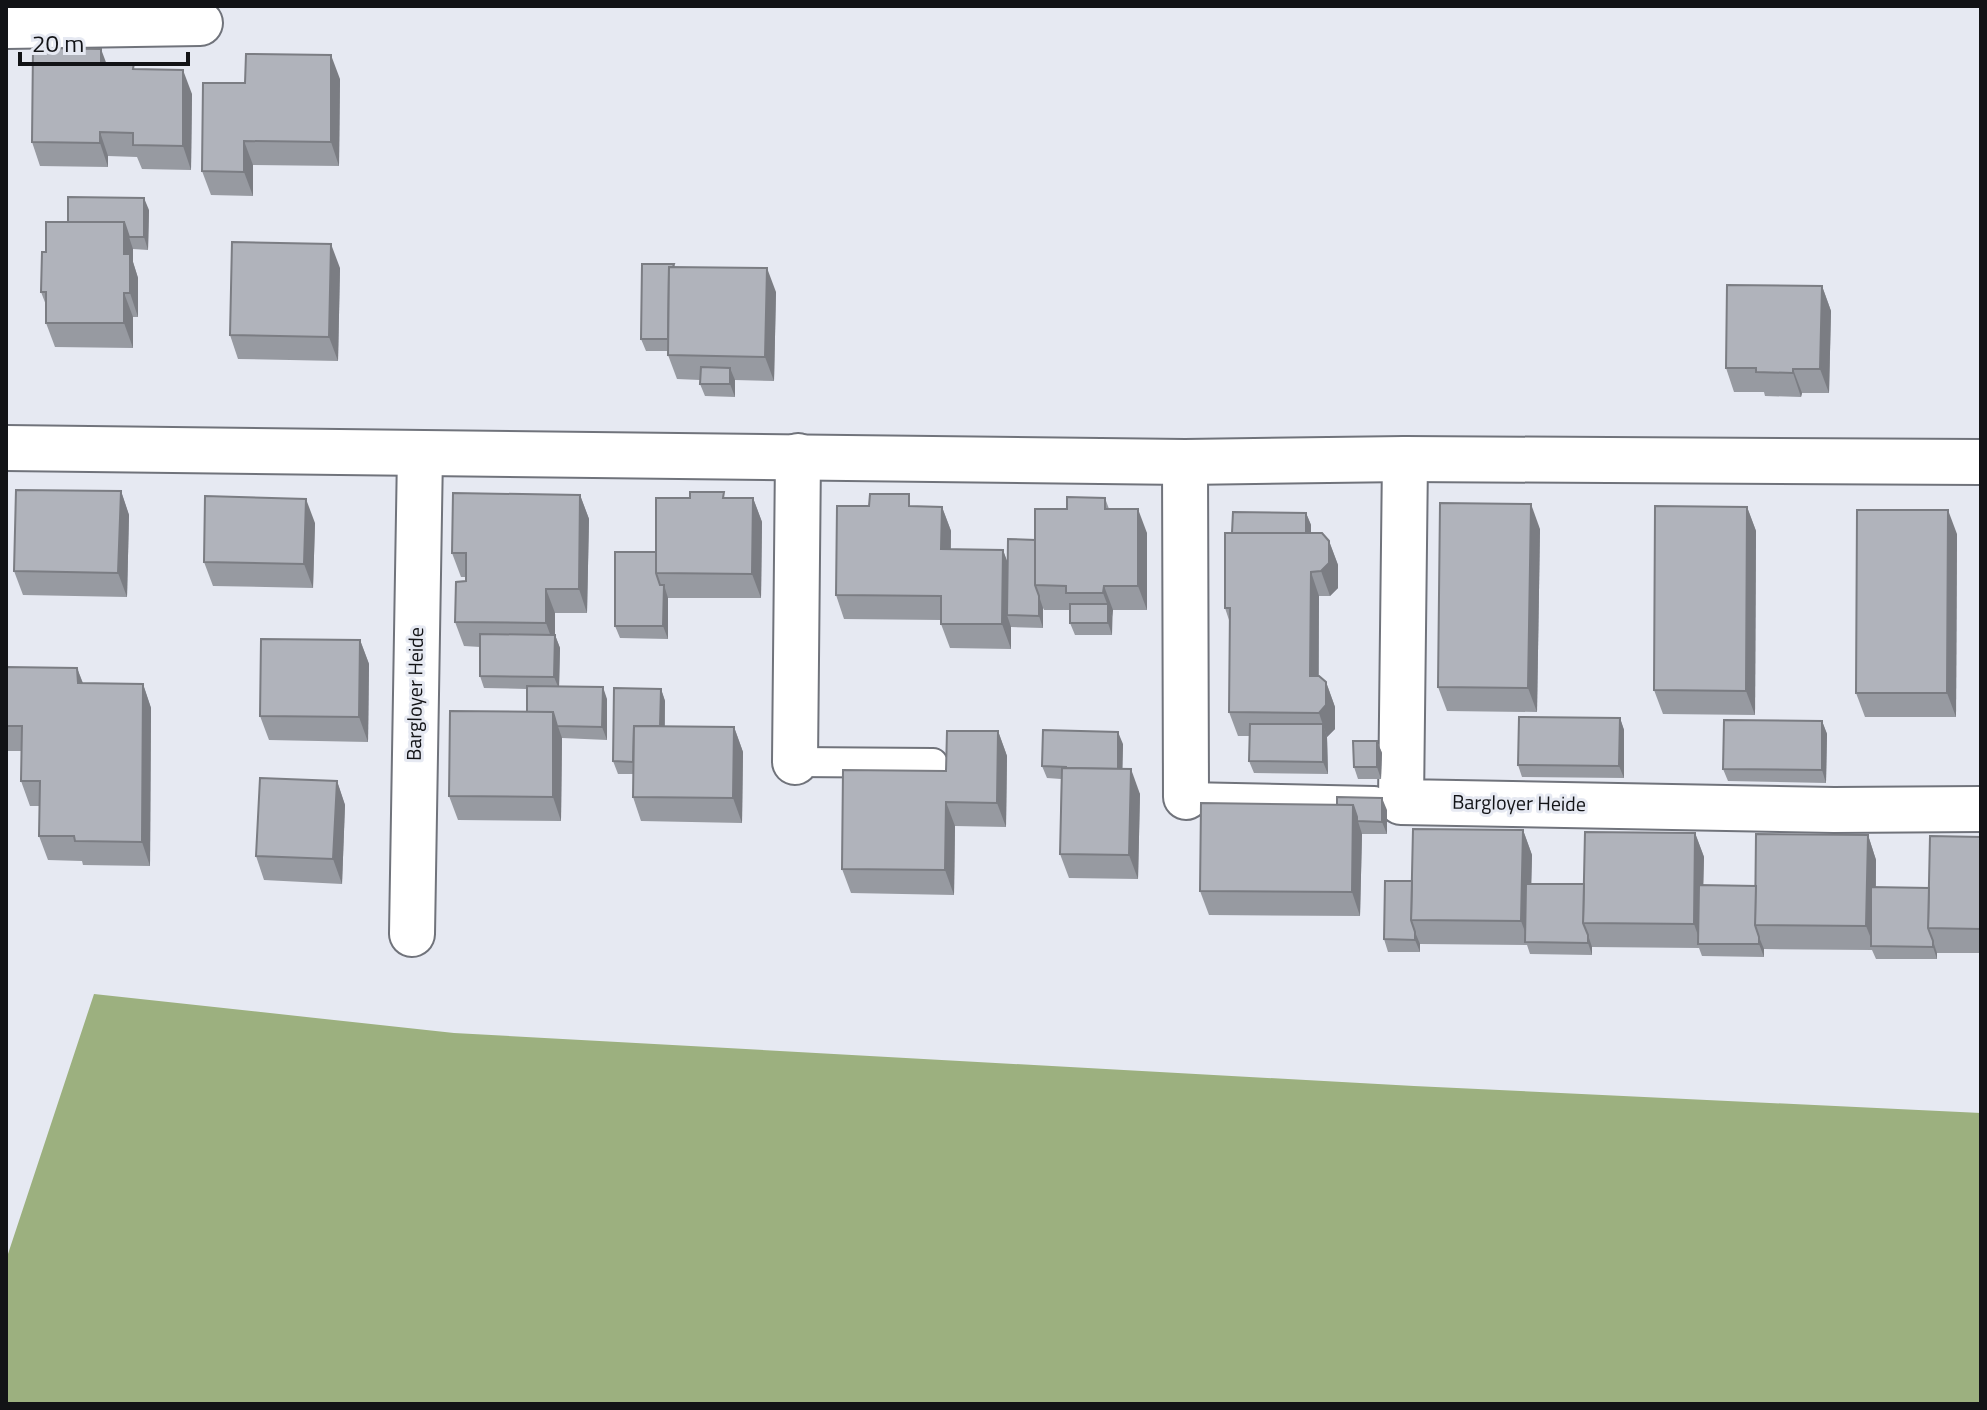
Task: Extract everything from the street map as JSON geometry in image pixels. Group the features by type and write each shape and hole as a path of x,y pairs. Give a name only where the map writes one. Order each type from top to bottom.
{"street":[{"path":"6,26 200,23"},
{"path":"6,448 1185,462 1405,459 1981,462"},
{"name":"Bargloyer Heide","path":"412,934 420,454"},
{"path":"795,762 798,456"},
{"path":"1401,802 1405,459"},
{"path":"1185,462 1186,797"},
{"name":"Bargloyer Heide","path":"1401,802 1834,810 1981,809"}],"lane":[{"path":"795,762 933,763"},
{"path":"1186,797 1401,802"}],"green space":[{"path":"94,994 454,1033 1414,1086 1981,1113 1981,1404 6,1404 6,1260"}],"building":[{"path":"33,48 101,49 101,63 134,63 133,69 183,70 183,146 133,145 133,133 100,132 100,143 32,142"},
{"path":"246,54 331,55 331,142 244,141 244,172 202,171 203,83 245,83"},
{"path":"68,197 144,198 144,237 129,237 124,222 68,222"},
{"path":"46,222 124,222 124,254 130,254 130,293 124,293 124,323 46,323 46,292 41,292"},
{"path":"232,242 331,244 329,337 230,335"},
{"path":"642,264 674,264 669,267 668,339 641,339"},
{"path":"669,267 767,268 765,357 668,355"},
{"path":"1727,285 1822,286 1820,369 1793,369 1793,373 1726,368"},
{"path":"701,367 730,368 730,384 700,384"},
{"path":"16,490 121,491 118,573 14,571"},
{"path":"690,492 724,492 723,498 753,498 752,574 656,573 656,498 690,498"},
{"path":"453,493 580,495 579,589 546,589 546,623 455,622 456,582 466,581 466,553 452,553"},
{"path":"870,494 909,494 909,506 942,507 941,549 1003,550 1002,624 941,624 941,596 836,595 837,506 869,506"},
{"path":"205,496 306,499 304,564 204,562"},
{"path":"1067,497 1105,498 1105,509 1138,509 1138,586 1104,586 1103,593 1066,593 1066,586 1035,585 1035,509 1067,509"},
{"path":"1440,503 1531,504 1528,688 1438,687"},
{"path":"1655,506 1747,507 1746,691 1654,690"},
{"path":"1857,510 1948,510 1947,693 1856,693"},
{"path":"1233,512 1306,513 1306,533 1232,533"},
{"path":"1225,533 1322,533 1329,541 1329,563 1321,571 1311,572 1310,676 1319,676 1326,682 1326,705 1319,713 1229,712 1230,608 1225,608"},
{"path":"1008,539 1035,540 1039,616 1007,615"},
{"path":"615,552 656,552 656,573 660,585 664,585 663,626 615,626"},
{"path":"1070,604 1108,604 1108,623 1070,623"},
{"path":"480,634 555,635 554,677 480,676"},
{"path":"261,639 360,640 359,717 260,716"},
{"path":"6,667 77,668 78,683 143,684 142,842 75,841 74,836 39,836 40,781 21,781 22,726 6,726"},
{"path":"527,686 603,687 602,727 557,726 553,712 527,712"},
{"path":"614,688 661,689 660,726 634,726 633,762 613,761"},
{"path":"450,711 553,712 553,797 449,796"},
{"path":"1519,717 1620,718 1619,766 1518,765"},
{"path":"1724,720 1822,721 1822,770 1723,769"},
{"path":"1250,724 1323,724 1323,762 1249,761"},
{"path":"634,726 734,727 733,798 633,797"},
{"path":"1043,730 1118,732 1118,769 1042,766"},
{"path":"947,731 998,731 997,803 946,802 945,870 842,869 843,770 946,771"},
{"path":"1353,741 1377,741 1377,767 1354,767"},
{"path":"1062,768 1131,769 1129,855 1060,854"},
{"path":"260,778 337,781 333,859 256,856"},
{"path":"1337,797 1382,798 1382,822 1357,821 1353,805 1337,805"},
{"path":"1201,803 1353,805 1352,892 1200,891"},
{"path":"1413,829 1523,830 1521,921 1411,920"},
{"path":"1585,832 1695,833 1694,924 1583,923"},
{"path":"1756,834 1868,835 1866,926 1755,925"},
{"path":"1930,836 1981,837 1981,929 1928,928"},
{"path":"1385,881 1412,881 1411,920 1415,940 1384,939"},
{"path":"1526,884 1584,884 1583,923 1588,943 1525,942"},
{"path":"1699,885 1756,886 1755,925 1759,944 1698,944"},
{"path":"1871,887 1929,888 1928,928 1933,947 1871,946"}]}
